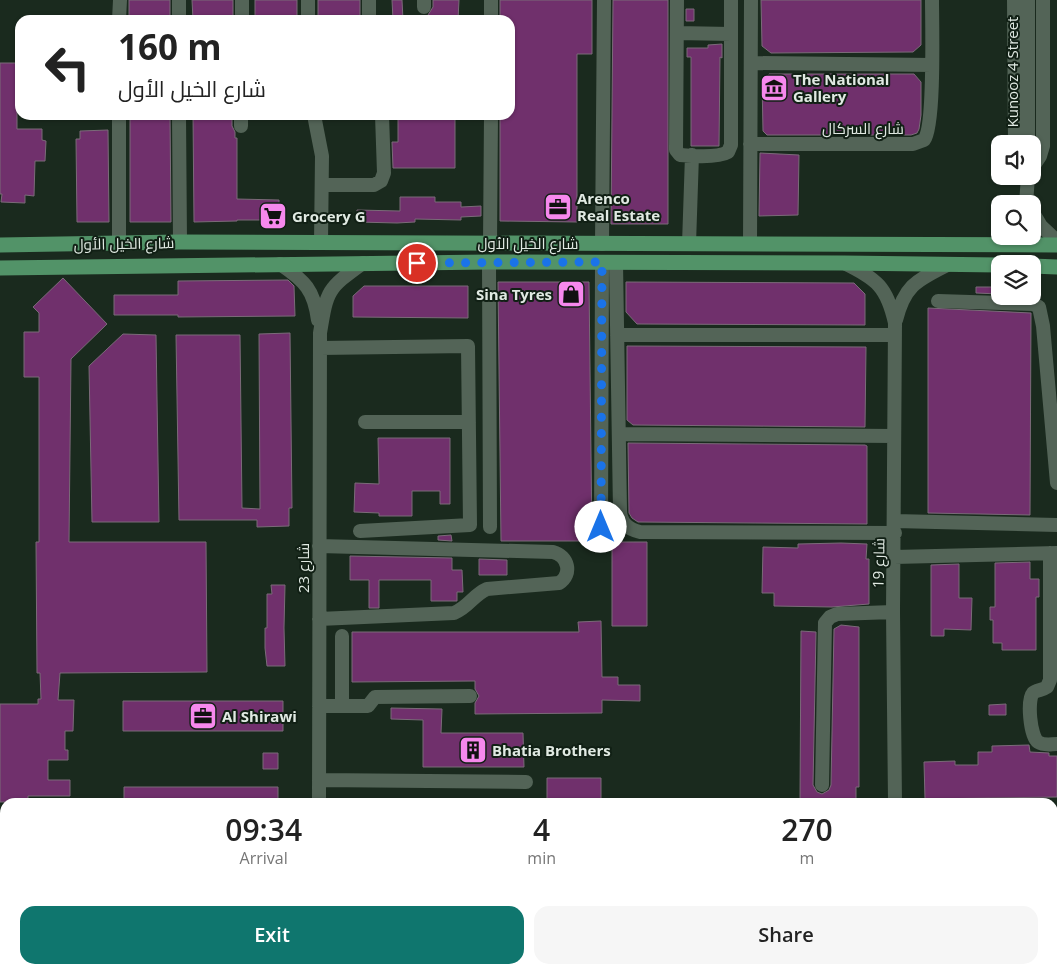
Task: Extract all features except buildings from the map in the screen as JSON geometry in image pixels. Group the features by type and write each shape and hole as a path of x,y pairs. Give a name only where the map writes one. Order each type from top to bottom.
{"main road":[{"name":"شارع الخيل الأول","path":"0,245 119,242 991,245"},
{"name":"شارع الخيل الأول","path":"1041,245 1057,245"},
{"name":"شارع الخيل الأول","path":"0,268 489,262 844,262 991,265"},
{"path":"1041,266 1057,266"}],"street":[{"path":"120,0 120,15"},
{"path":"179,0 179,15"},
{"path":"242,0 242,15"},
{"path":"308,0 308,15"},
{"path":"368,0 369,15"},
{"path":"491,0 491,15"},
{"path":"602,244 604,0"},
{"path":"677,0 676,150 680,154 692,155 721,155 730,149 731,0"},
{"path":"750,0 750,244"},
{"name":"شارع السركال","path":"750,144 912,144 921,142 927,136 929,128 932,65 932,0"},
{"path":"1014,0 1015,135"},
{"name":"Kunooz 4 Street","path":"1028,0 1028,135"},
{"path":"1041,153 1043,146 1043,0"},
{"path":"677,33 731,34"},
{"path":"751,64 932,65"},
{"path":"119,120 119,242"},
{"path":"179,120 180,242"},
{"path":"315,120 321,145 321,243"},
{"path":"322,185 374,185 381,181 384,173 382,120"},
{"path":"490,243 491,120"},
{"path":"690,244 692,155"},
{"path":"1041,226 1057,241"},
{"path":"489,262 490,527"},
{"path":"609,262 617,335 620,515 625,525 634,531 1057,525"},
{"path":"601,527 609,262"},
{"name":"شارع 19","path":"844,262 867,274 876,282 891,303 895,329 895,798"},
{"name":"شارع 23","path":"319,798 320,333 324,306 329,292 338,281 363,263"},
{"name":"شارع 23","path":"280,264 299,277 312,294 320,333"},
{"name":"شارع 19","path":"895,329 900,304 910,288 920,279 949,264"},
{"path":"938,301 1035,304 1041,309 1053,397 1057,483"},
{"path":"1043,326 1057,326"},
{"path":"617,335 895,329"},
{"path":"320,348 468,346 470,526 360,531"},
{"path":"365,422 469,422"},
{"path":"619,434 894,436"},
{"path":"319,546 553,552 563,557 567,564 568,572 562,581 555,585 487,590 478,594 467,607 454,613 319,619"},
{"path":"894,557 1053,553 1050,680 1047,687 1034,692 1031,697 1031,729 1034,737 1040,743 1057,744"},
{"path":"822,785 825,623 830,617 837,614 894,612"},
{"path":"342,636 342,706"},
{"path":"319,706 368,706 375,697 470,696"},
{"path":"319,780 526,782"}],"place":[{"name":"The National Gallery","path":"774,88"},
{"name":"Arenco Real Estate","path":"558,207"},
{"name":"Grocery G","path":"273,216"},
{"name":"Sina Tyres","path":"571,294"},
{"name":"Al Shirawi","path":"203,716"},
{"name":"Bhatia Brothers","path":"473,750"}],"route":[{"path":"417,263 602,262 601,527"}]}
